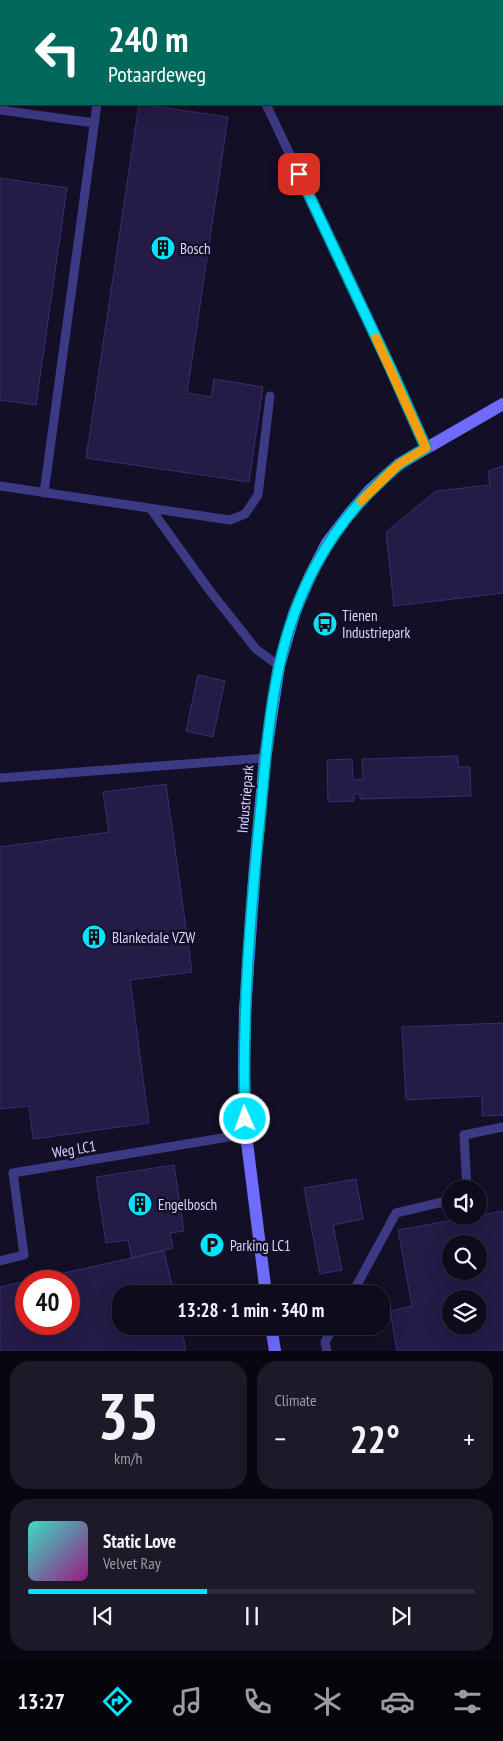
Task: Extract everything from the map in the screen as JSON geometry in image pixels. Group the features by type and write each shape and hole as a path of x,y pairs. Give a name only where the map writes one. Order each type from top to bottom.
{"street":[{"name":"Industriepark","path":"265,1285 246,1134 245,1010 265,758 279,666 295,611 311,574 327,543 350,513 370,490 399,464 503,404"},
{"path":"272,1335 275,1351"}],"lane":[{"path":"44,493 97,105"},
{"path":"266,105 387,360 426,448"},
{"path":"0,110 94,123"},
{"path":"0,486 230,520 245,514 258,495 270,396"},
{"path":"151,509 210,591 256,649 279,666"},
{"path":"0,778 265,758"},
{"path":"466,1180 464,1135 503,1128"},
{"name":"Weg LC1","path":"0,1261 24,1256 13,1173 246,1134"},
{"path":"357,1285 396,1213 442,1202"},
{"path":"327,1351 326,1342 330,1335"}],"building":[{"name":"Bosch","path":"139,105 228,117 187,393 211,397 214,379 263,387 249,482 86,458"},
{"path":"0,178 67,188 36,405 0,400"},
{"path":"503,466 503,593 394,606 386,532 436,491 490,485 488,471"},
{"path":"198,675 225,681 213,737 186,731"},
{"path":"458,756 458,767 470,767 471,796 360,799 360,794 354,794 354,801 328,802 327,760 352,759 353,780 363,779 362,759"},
{"name":"Blankedale VZW","path":"166,784 192,972 130,980 149,1123 33,1139 29,1106 0,1109 0,847 109,832 103,792"},
{"path":"503,1023 503,1115 482,1116 482,1096 406,1100 402,1027"},
{"name":"Engelbosch","path":"174,1165 184,1231 170,1233 173,1248 132,1258 128,1240 106,1243 96,1177"},
{"path":"356,1179 363,1219 333,1225 342,1270 320,1274 304,1188"},
{"path":"503,1211 503,1351 397,1351 390,1311 412,1306 398,1230 442,1222 442,1225 487,1225 487,1214"},
{"path":"164,1251 172,1285 112,1285 112,1335 183,1335 186,1351 0,1351 0,1287 15,1284 15,1335 80,1335 80,1270 77,1270"}],"slow traffic":[{"path":"361,501 370,490 399,464 426,448 376,338"}],"place":[{"name":"Bosch","path":"163,248"},
{"name":"Tienen Industriepark","path":"325,624"},
{"name":"Blankedale VZW","path":"94,937"},
{"name":"Engelbosch","path":"140,1204"},
{"name":"Parking LC1","path":"212,1245"}],"route":[{"path":"245,1119 245,1010 253,893 265,758 279,666 295,611 327,543 370,490 399,464 426,448 299,174"}]}
